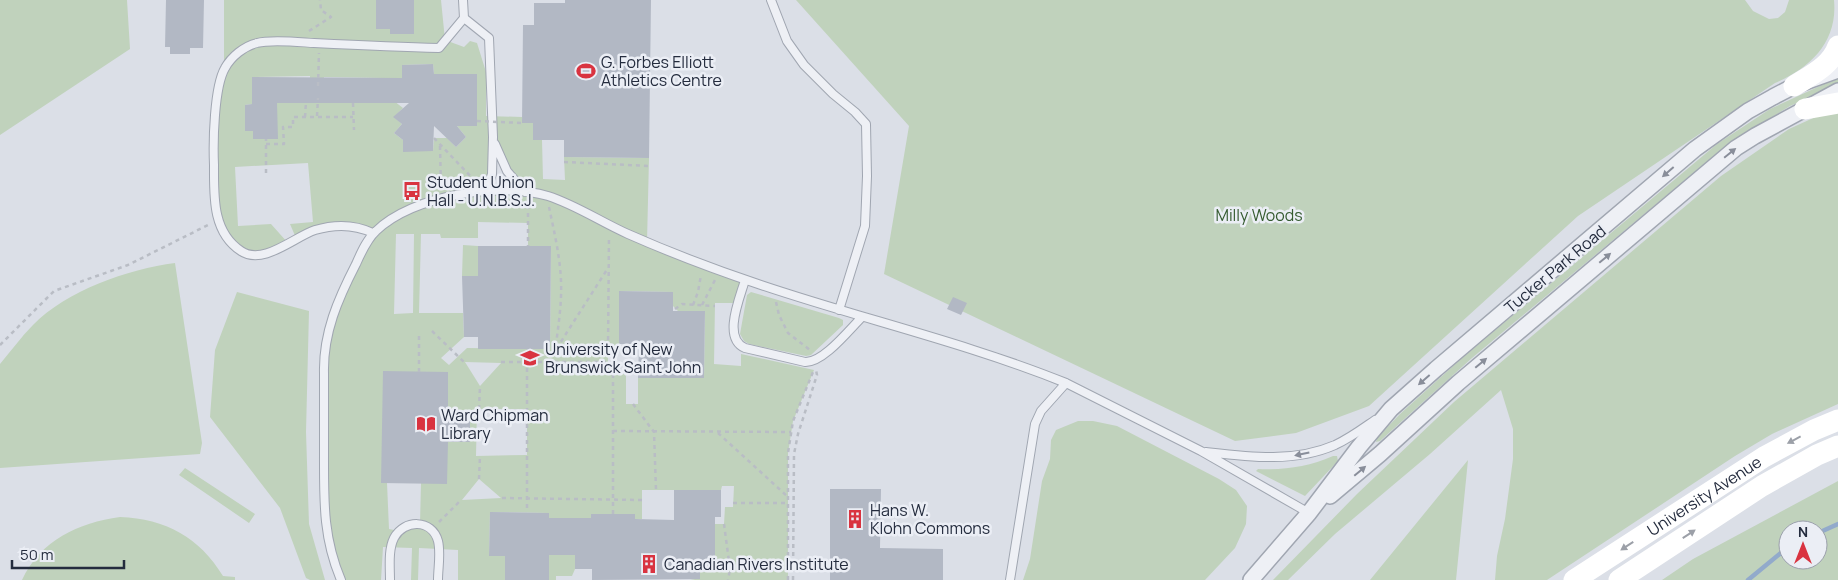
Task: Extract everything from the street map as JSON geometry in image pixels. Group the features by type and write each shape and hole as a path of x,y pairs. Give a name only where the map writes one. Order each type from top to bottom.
{"main road":[{"path":"1794,86 1830,61 1838,46"},
{"path":"1805,109 1838,103"},
{"name":"University Avenue","path":"1574,580 1764,457 1814,430 1838,420"},
{"name":"University Avenue","path":"1618,580 1762,486 1817,455 1838,446"}],"street":[{"name":"Tucker Park Road","path":"1251,580 1309,513 1359,447 1391,409 1695,149 1748,111 1794,86 1838,70"},
{"name":"Tucker Park Road","path":"1309,513 1380,454 1472,370 1736,148 1838,91"}],"lane":[{"path":"374,233 353,226 329,227 314,230 265,254 254,255 244,253 235,247 225,234 218,220 214,194 213,142 216,111 224,69 237,53 257,42 439,48 464,18 463,0"},
{"path":"771,0 787,41 804,65 866,124 867,176 865,226 840,310"},
{"path":"464,18 489,38 493,138 492,174 486,192"},
{"path":"493,138 507,171 525,192"},
{"path":"341,580 329,547 323,486 324,360 326,339 333,315 351,274 374,233 392,218 423,203 486,192 525,192 547,196 568,204 609,226 745,280 1006,360 1066,383 1202,451 1309,513"},
{"path":"745,280 733,330 738,345 805,362 814,360 822,357 862,317"},
{"path":"1010,580 1035,424 1041,411 1066,383"},
{"path":"1202,451 1267,458 1305,454 1335,445 1355,434 1391,409"},
{"path":"390,580 391,547 399,531 405,526 415,523 424,524 431,529 438,542 438,580"}],"path":[{"path":"317,116 318,98"},
{"path":"305,117 306,102"},
{"path":"352,102 354,130"},
{"path":"266,144 284,144 283,127 293,127 293,117 353,117"},
{"path":"477,122 522,123"},
{"path":"266,139 266,173"},
{"path":"440,144 441,199"},
{"path":"564,162 650,166"},
{"path":"547,196 561,281 559,324 555,352"},
{"path":"0,346 54,291 128,265 218,220"},
{"path":"608,348 609,226"},
{"path":"693,305 698,292 703,264"},
{"path":"548,362 608,268"},
{"path":"702,305 719,270"},
{"path":"777,291 776,308 785,329 811,352 814,360"},
{"path":"675,309 682,304 715,306"},
{"path":"432,330 464,362"},
{"path":"418,372 419,335"},
{"path":"527,512 528,349"},
{"path":"501,362 608,362"},
{"path":"613,365 613,514"},
{"path":"788,580 788,453 790,432 816,370 818,375 798,434 794,454 793,580"},
{"path":"479,409 480,387"},
{"path":"633,404 654,432 656,490"},
{"path":"470,430 476,430"},
{"path":"613,431 790,432"},
{"path":"717,432 788,498"},
{"path":"479,479 480,456"},
{"path":"502,498 642,500"},
{"path":"431,529 461,500"},
{"path":"734,503 788,503"},
{"path":"724,524 730,563 728,580"}],"green space":[{"path":"0,0 127,0 130,49 0,135"},
{"path":"224,0 376,0 376,29 390,29 414,34 414,0 441,0 445,40 464,47 470,41 477,43 486,72 486,116 522,117 522,123 533,123 533,140 542,140 543,179 565,180 564,157 649,158 647,242 745,280 738,303 715,303 714,364 741,366 741,354 814,370 793,421 788,453 788,580 690,580 700,578 700,572 715,572 715,524 724,524 725,507 733,507 734,486 722,486 721,490 642,490 642,519 635,519 635,514 592,514 591,518 549,518 549,513 490,512 489,556 505,556 505,580 458,580 458,550 419,548 418,580 411,580 412,548 383,547 381,580 341,580 329,547 323,360 333,315 373,233 341,226 296,238 290,224 313,222 308,163 235,167 238,226 271,224 288,243 276,250 244,253 218,220 213,142 224,69","holes":["433,64 434,74 477,74 477,126 457,126 466,137 456,147 447,138 434,138 433,151 403,151 403,140 394,133 402,124 394,117 403,108 394,101 277,103 277,139 253,139 253,131 245,131 245,105 252,104 252,77 310,76 310,86 324,86 324,77 382,78 402,85 402,65","494,139 507,171 524,191 487,192","478,222 528,223 528,246 551,247 550,349 467,348 449,365 441,358 464,337 463,313 419,313 421,234 440,234 441,238 478,238","396,234 414,234 413,313 394,314","619,291 673,292 673,306 678,311 705,312 704,378 638,378 638,404 626,404 626,376 608,362 608,349 619,349","465,362 501,363 480,386","448,373 448,419 455,413 470,414 470,441 453,442 448,437 421,483 420,524 399,531 389,529 387,483","477,409 527,409 527,455 476,456","479,479 501,498 462,500"]},
{"name":"Milly Woods","path":"796,0 1745,0 1753,11 1769,19 1778,18 1785,12 1789,0 1834,0 1834,15 1826,41 1819,52 1800,70 1775,83 1578,216 1369,406 1296,433 1235,441 884,274 909,126"},
{"path":"1838,79 1838,85 1790,106 1728,144 1472,358 1380,441 1376,442 1377,438 1400,414 1462,358 1717,144 1770,109"},
{"path":"1838,111 1838,404 1772,434 1735,456 1547,580 1495,580 1497,556 1505,519 1513,459 1513,429 1501,390 1430,454 1335,534 1288,580 1273,580 1357,494 1454,402 1721,176 1789,129 1822,114"},
{"path":"463,245 478,246 478,275 506,275 475,288 475,276 462,276"},
{"path":"175,263 202,443 200,454 0,468 0,364 24,334 47,313 80,292 118,276"},
{"path":"237,292 309,311 306,432 309,524 325,580 310,580 306,578 280,508 210,417 215,350"},
{"path":"751,292 839,318 843,320 843,325 811,355 806,356 749,344 744,341 740,334 747,295"},
{"path":"1078,421 1093,421 1117,426 1219,479 1236,490 1247,506 1246,524 1235,548 1205,580 1023,580 1030,559 1042,481 1050,459 1051,440 1056,430"},
{"path":"1337,456 1338,461 1305,496 1256,471 1258,469 1296,467 1315,463"},
{"path":"1468,460 1456,580 1370,580"},
{"path":"185,468 255,514 249,523 179,475"},
{"path":"1838,481 1838,580 1662,580 1693,559"},
{"path":"120,517 152,522 180,533 192,541 214,562 223,576 235,577 235,580 22,580 39,554 62,536 90,524"},
{"path":"549,555 575,555 575,569 572,576 556,576 556,580 549,580"}],"building":[{"path":"166,0 204,0 203,48 190,48 190,54 170,54 170,47 165,47"},
{"path":"376,0 414,0 414,34 390,34 390,29 376,29"},
{"name":"G. Forbes Elliott Athletics Centre","path":"565,0 651,0 649,158 564,157 564,140 533,140 533,123 522,123 523,25 534,25 534,3 565,3"},
{"path":"433,64 434,74 477,74 477,126 457,126 466,137 456,147 434,126 433,151 403,152 403,140 394,133 402,124 393,117 409,103 277,103 278,139 253,139 253,131 245,131 245,105 252,104 252,77 402,78 402,65"},
{"path":"478,246 551,246 550,349 478,349 478,337 464,337 462,276 478,276"},
{"path":"619,291 673,292 673,311 705,311 704,378 638,378 639,344 619,344"},
{"path":"953,297 967,303 961,315 947,309"},
{"name":"Ward Chipman Library","path":"383,371 448,372 448,413 470,414 470,442 448,442 447,484 381,483"},
{"name":"Hans W. Klohn Commons","path":"830,489 881,489 880,548 943,549 943,580 830,580"},
{"path":"674,490 721,490 721,517 715,517 715,572 700,572 700,579 592,580 592,569 575,569 575,555 549,555 549,580 505,580 505,556 489,556 490,512 549,513 549,518 591,518 591,514 635,514 635,519 674,520"}],"waterway":[{"path":"1828,528 1838,524"},
{"path":"1748,580 1778,555"}],"place":[{"name":"G. Forbes Elliott Athletics Centre","path":"586,71"},
{"name":"Student Union Hall - U.N.B.S.J.","path":"412,191"},
{"name":"University of New Brunswick Saint John","path":"530,358"},
{"name":"Ward Chipman Library","path":"426,424"},
{"name":"Hans W. Klohn Commons","path":"855,519"},
{"name":"Canadian Rivers Institute","path":"649,564"}]}
